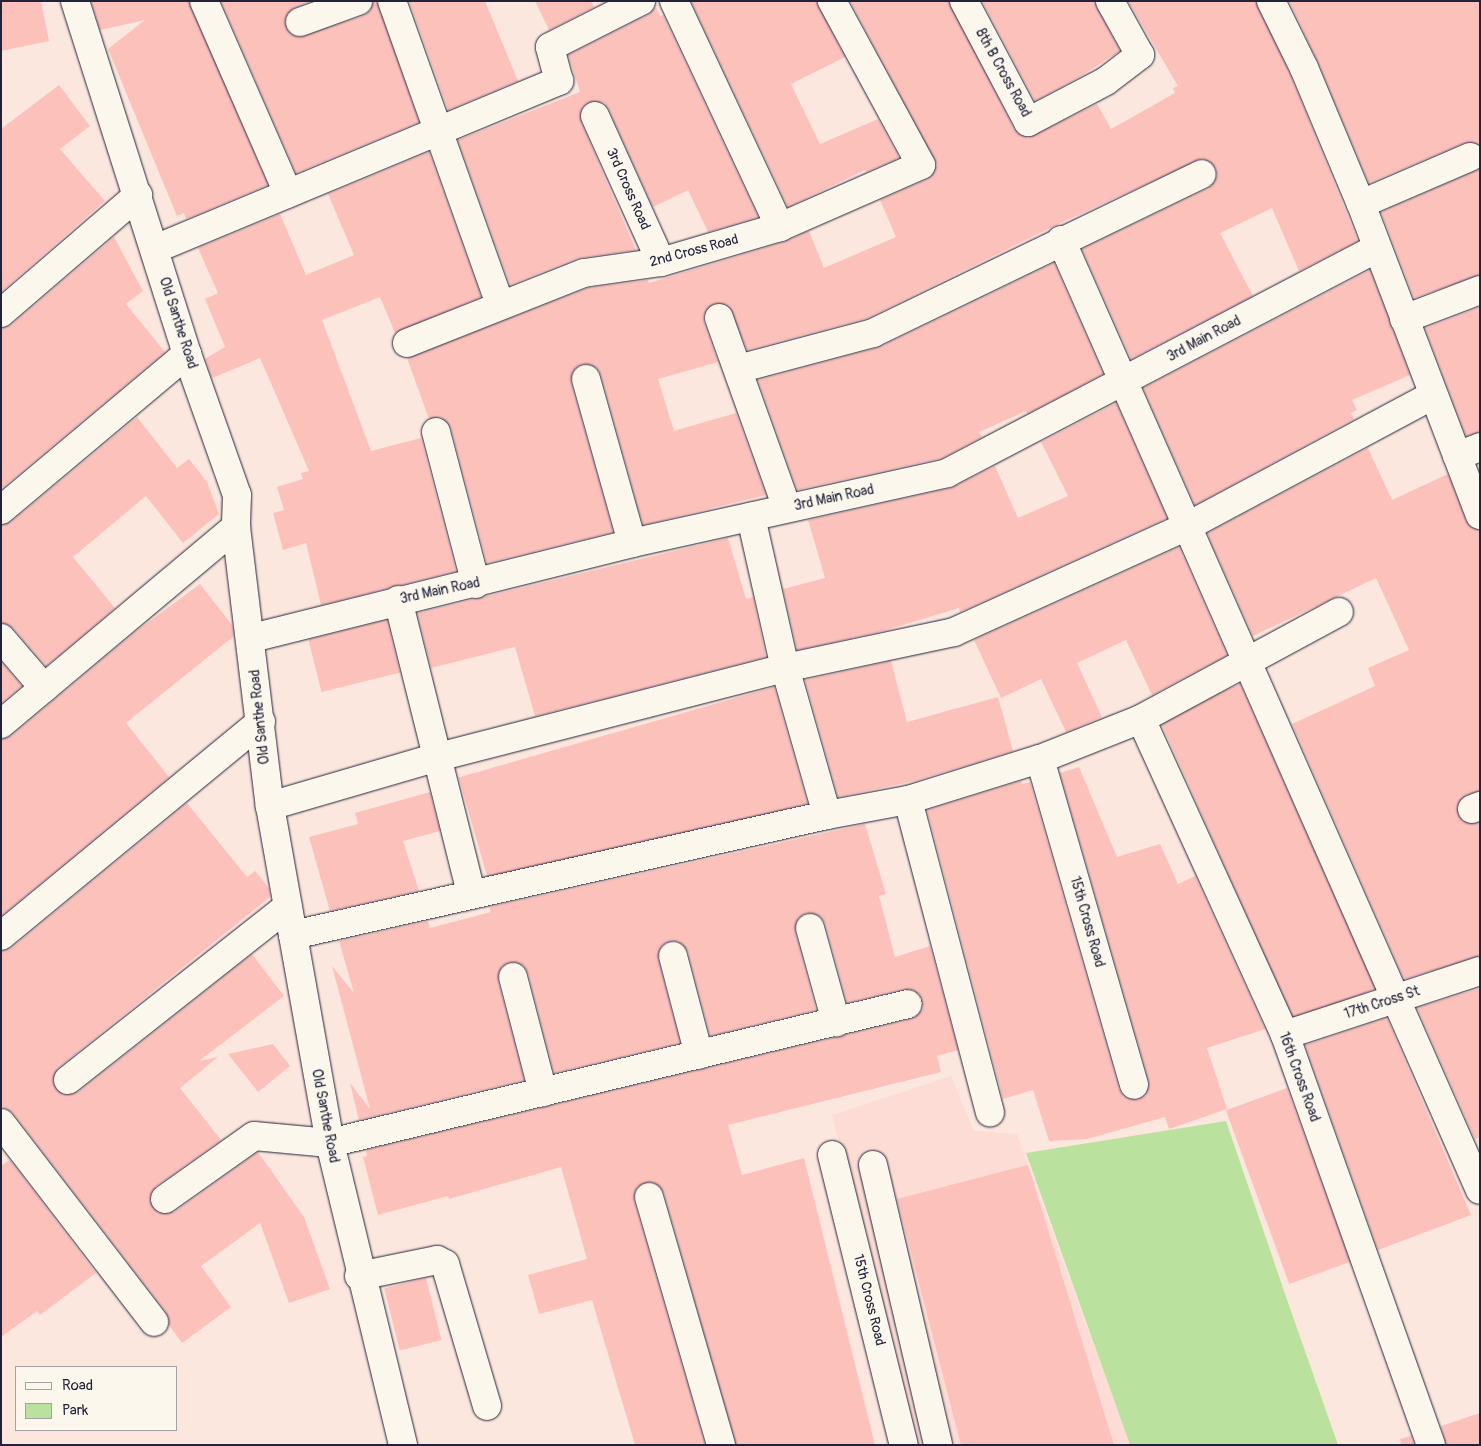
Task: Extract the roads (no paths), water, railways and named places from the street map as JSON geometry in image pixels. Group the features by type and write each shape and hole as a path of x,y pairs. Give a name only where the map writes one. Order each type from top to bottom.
{"street":[{"name":"Old Santhe Road","path":"75,1 187,354 236,495 236,527 252,638 270,806 330,1143 359,1276 403,1445"},
{"path":"204,1 288,193"},
{"path":"300,22 358,1"},
{"path":"392,1 500,304"},
{"path":"154,249 560,81 550,47 641,1"},
{"path":"674,1 780,227"},
{"name":"2nd Cross Road","path":"407,343 500,304 584,273 661,262 780,227 921,165 832,1"},
{"name":"8th B Cross Road","path":"964,1 1028,122 1106,81 1140,55 1110,1"},
{"path":"1272,1 1304,68 1361,204 1376,249 1433,394 1468,452 1480,516"},
{"name":"3rd Cross Road","path":"595,116 661,262"},
{"path":"1361,204 1470,156"},
{"path":"738,369 873,334 1061,240 1202,174"},
{"path":"1,313 138,195"},
{"path":"1061,240 1480,1190"},
{"name":"3rd Main Road","path":"252,638 398,600 476,584 632,543 947,473 1376,249"},
{"path":"1404,319 1480,290"},
{"path":"719,318 787,508"},
{"path":"1,510 187,354"},
{"path":"586,379 632,543"},
{"path":"270,806 438,757 785,668 954,632 1188,526 1433,394"},
{"path":"436,432 476,584"},
{"path":"752,517 785,668 827,815"},
{"path":"1,724 236,527"},
{"path":"398,600 471,892"},
{"path":"293,935 471,892 827,815 908,800 1040,759 1141,719 1248,664 1340,612"},
{"path":"1,638 44,688"},
{"name":"16th Cross Road","path":"1141,719 1285,1035 1431,1445"},
{"path":"1,936 261,722"},
{"name":"15th Cross Road","path":"1040,759 1134,1086"},
{"path":"908,800 990,1112"},
{"path":"68,1080 288,906"},
{"path":"810,928 836,1022"},
{"path":"673,956 699,1055"},
{"name":"17th Cross St","path":"1285,1035 1480,970"},
{"path":"513,977 543,1092"},
{"path":"165,1199 254,1136 330,1143 908,1004"},
{"path":"1,1123 154,1322"},
{"name":"15th Cross Road","path":"832,1156 904,1445"},
{"path":"873,1165 938,1445"},
{"path":"649,1197 721,1445"},
{"path":"359,1276 437,1260 446,1264 487,1406"}]}
